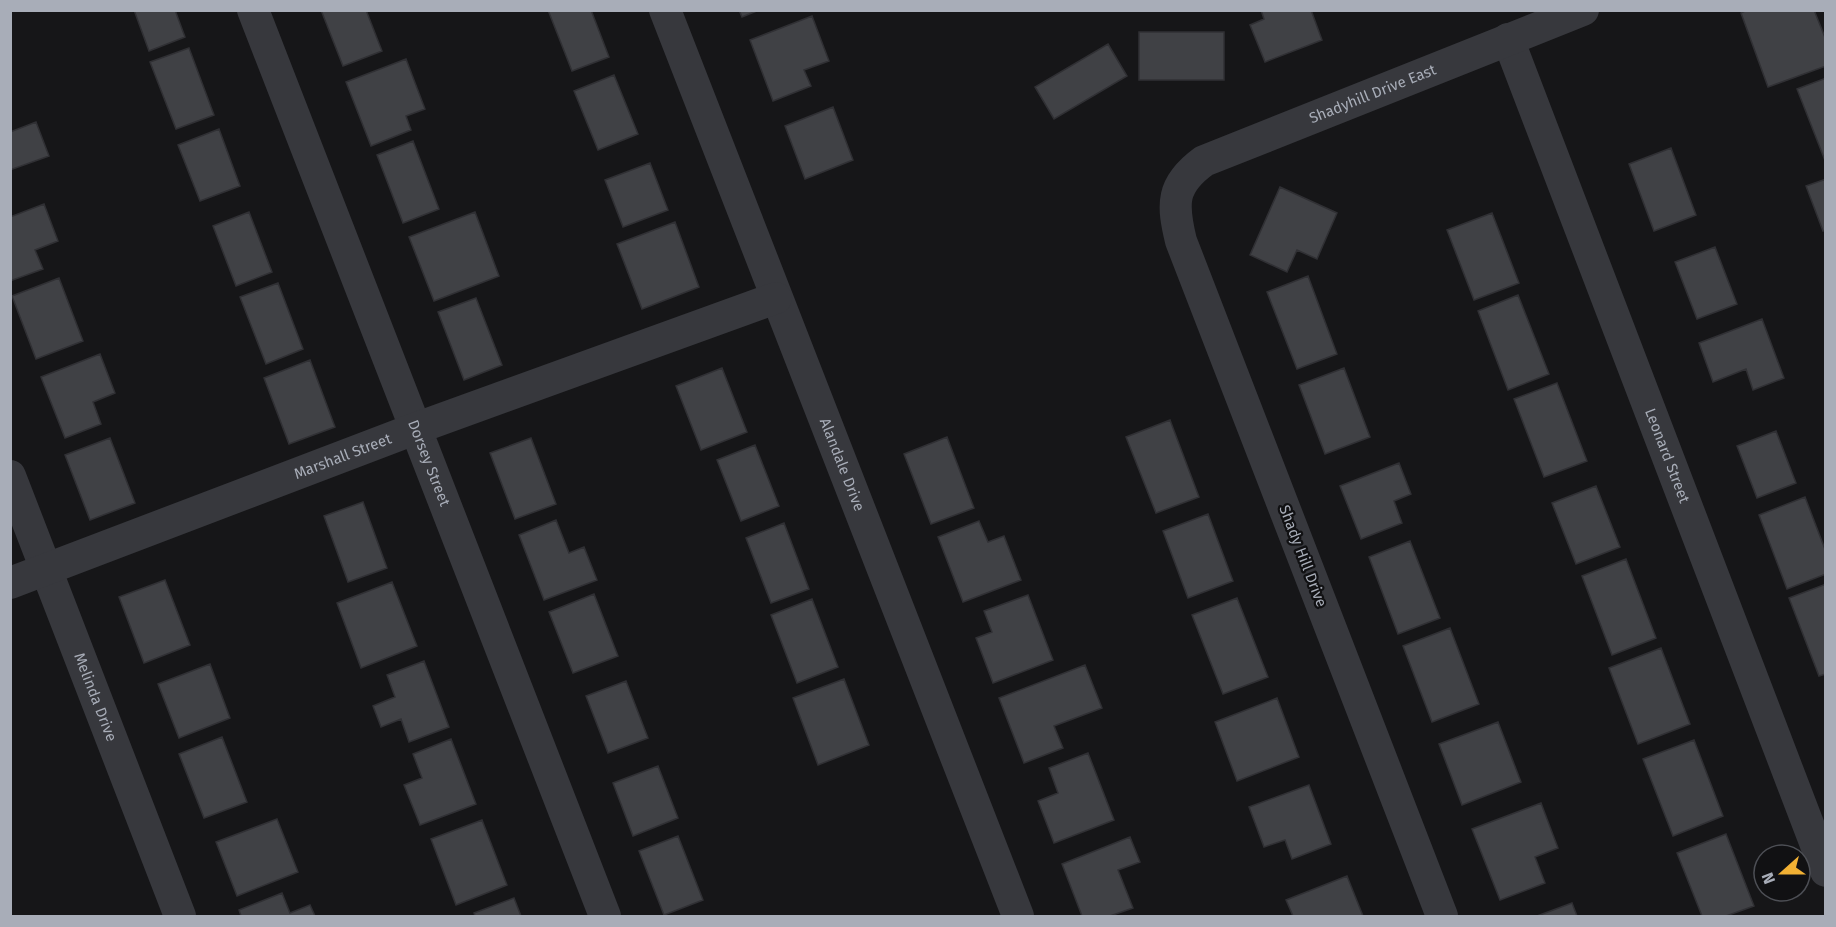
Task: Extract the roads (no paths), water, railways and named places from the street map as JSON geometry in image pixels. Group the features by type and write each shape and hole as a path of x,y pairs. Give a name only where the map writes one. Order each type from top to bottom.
{"street":[{"name":"Dorsey Street","path":"253,10 417,428 604,916"},
{"name":"Alandale Drive","path":"665,10 1018,916"},
{"name":"Shadyhill Drive East","path":"1177,193 1185,175 1204,161 1583,10"},
{"name":"Leonard Street","path":"1508,39 1826,871"},
{"name":"Shady Hill Drive","path":"1177,193 1175,217 1181,241 1443,916"},
{"name":"Marshall Street","path":"10,583 417,428 776,298"},
{"name":"Melinda Drive","path":"10,476 180,916"}]}
